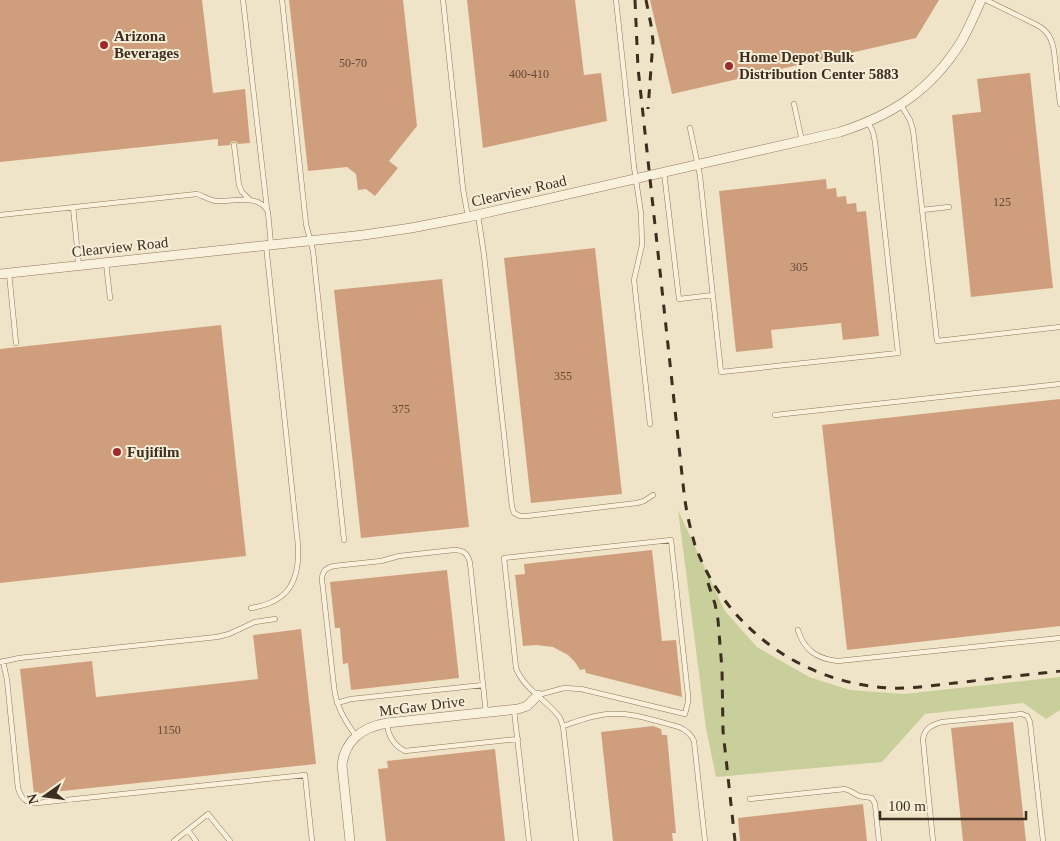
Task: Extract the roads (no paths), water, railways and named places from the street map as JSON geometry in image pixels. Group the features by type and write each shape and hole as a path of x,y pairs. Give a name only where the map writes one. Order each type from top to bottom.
{"street":[{"name":"Clearview Road","path":"4,274 395,231 478,215 840,132 885,114 901,105 926,84 949,59 965,33 981,0"},
{"name":"McGaw Drive","path":"356,736 370,728 387,723 514,710 527,706 538,695"},
{"path":"350,841 342,765 346,749 356,736"}],"lane":[{"path":"244,0 267,209 299,562 296,577 286,593 270,603 251,608"},
{"path":"282,0 306,224 313,251 344,540"},
{"path":"443,0 468,217"},
{"path":"616,0 640,213 642,245 634,280 650,424"},
{"path":"986,0 1037,25 1049,35 1053,43 1060,104"},
{"path":"794,104 802,141"},
{"path":"901,105 914,130 936,341 1060,327"},
{"path":"690,128 698,164 721,372 898,353 875,142 868,122"},
{"path":"234,145 239,185 242,192 250,200"},
{"path":"664,172 678,298 712,295"},
{"path":"0,215 197,194 215,200 250,200 257,202 267,209"},
{"path":"73,207 79,266"},
{"path":"922,210 949,207"},
{"path":"478,215 514,513 520,516 527,516 637,503 653,495"},
{"path":"106,263 110,298"},
{"path":"4,274 16,343"},
{"path":"775,415 1060,384"},
{"path":"538,695 564,688 575,688 685,714 688,695 671,540 504,558 515,664 522,678 538,695 556,713 563,726 576,841"},
{"path":"356,736 345,720 337,703 335,693 322,580 327,568 334,566 399,556 457,550 467,554 470,563 486,713"},
{"path":"275,619 255,622 217,637 19,658 1,662 7,680 18,788 27,802 37,803 304,774 312,841"},
{"path":"798,630 804,645 812,653 828,660 838,661 1060,638"},
{"path":"337,703 351,699 483,685"},
{"path":"514,710 529,841"},
{"path":"563,726 602,715 621,714 686,730 694,741 705,841"},
{"path":"933,841 923,744 925,732 930,727 942,722 1018,714 1027,716 1030,722 1043,841"},
{"path":"387,723 391,739 405,751 518,739"},
{"path":"750,799 845,789 859,796 872,798 875,804 880,841"},
{"path":"174,841 208,814 230,841"},
{"path":"188,830 196,841"}],"railway":[{"path":"635,0 638,68 684,493 695,545 708,575 726,602 747,626 771,646 798,663 827,676 859,684 899,688 923,687 1060,671"},
{"path":"646,0 653,41 648,109"},
{"path":"708,583 718,620 722,669 723,731 735,841"}],"place":[{"name":"Arizona Beverages","path":"104,45"},
{"name":"Home Depot Bulk Distribution Center 5883","path":"729,66"},
{"name":"Fujifilm","path":"117,452"}]}
